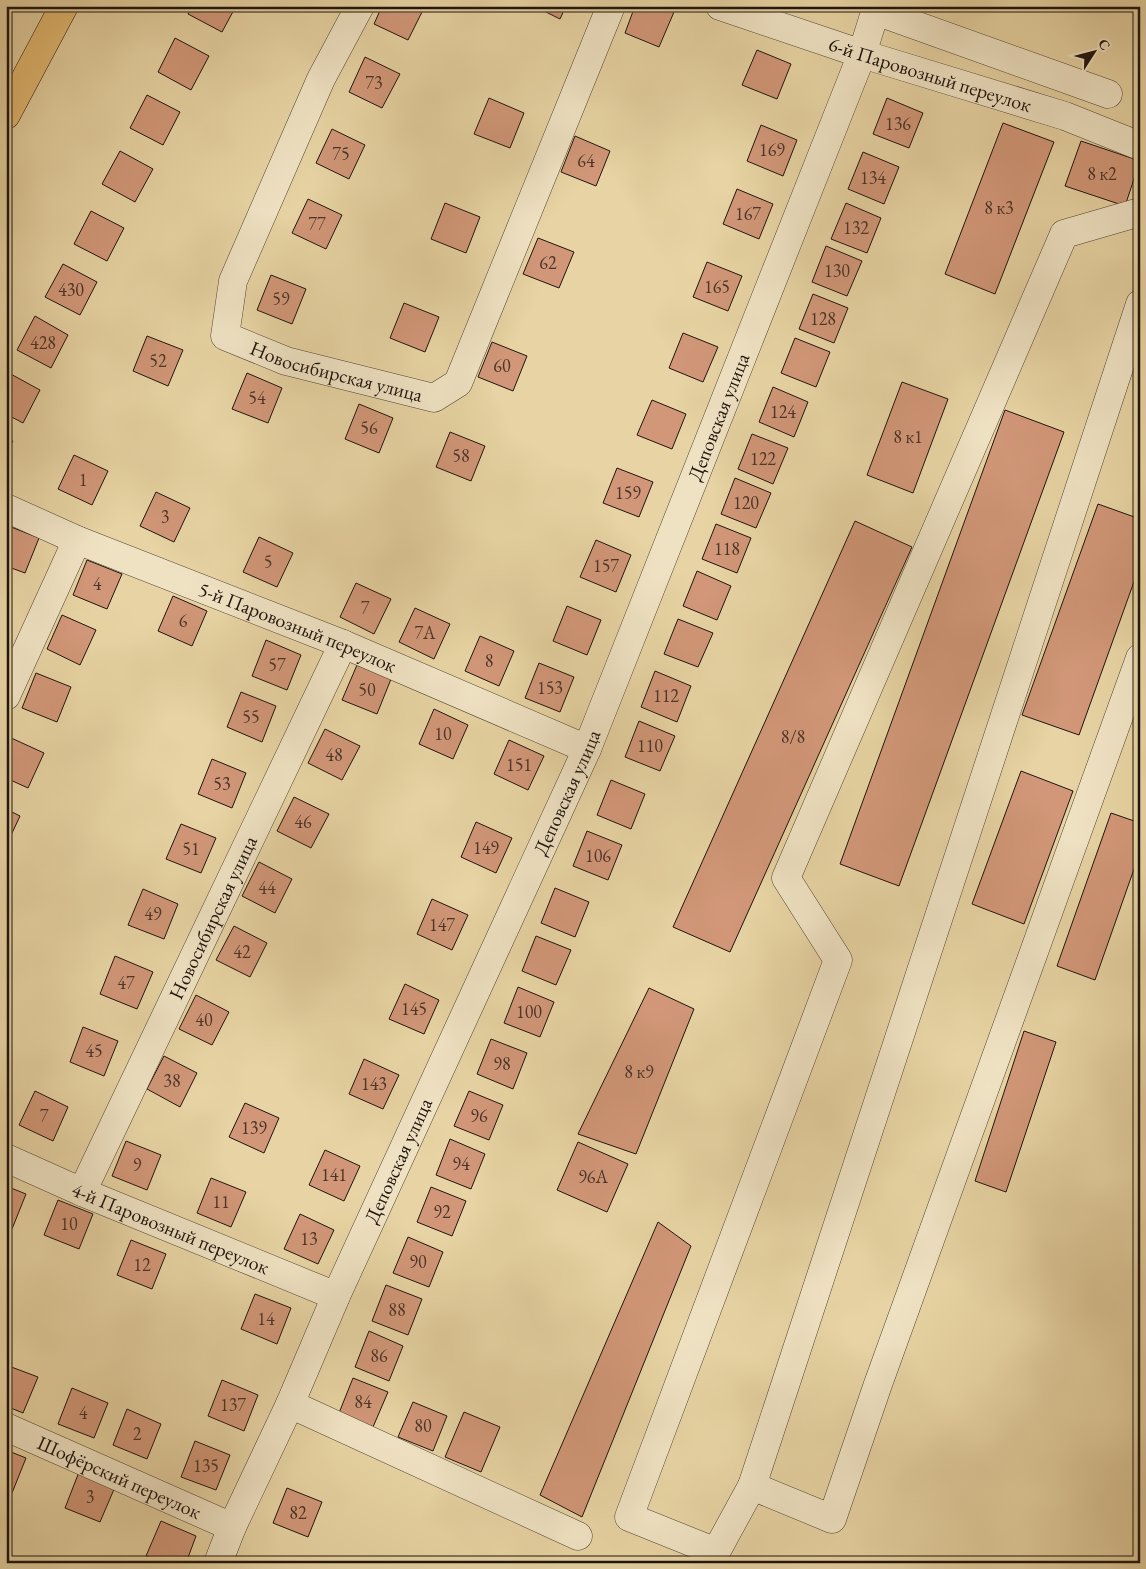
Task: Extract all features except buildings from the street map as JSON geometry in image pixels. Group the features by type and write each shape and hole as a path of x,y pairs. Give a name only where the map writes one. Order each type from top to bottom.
{"highway":[{"path":"6,115 64,6"}],"street":[{"name":"Новосибирская улица","path":"360,6 321,79 233,281 225,336 286,361 434,398 458,383 611,6"},
{"name":"6-й Паровозный переулок","path":"720,6 862,54 1064,116 1140,146"},
{"name":"Деповская улица","path":"218,1563 232,1527 290,1404 336,1296 587,749 862,54 876,8"},
{"path":"876,8 1108,94"},
{"path":"1140,212 1064,234 786,878 838,960 629,1517 716,1552 752,1486 1140,304"},
{"name":"5-й Паровозный переулок","path":"6,508 77,540 343,644 587,749"},
{"path":"6,696 77,540"},
{"name":"Новосибирская улица","path":"82,1192 343,644"},
{"path":"752,1486 832,1518 887,1359 1140,658"},
{"name":"4-й Паровозный переулок","path":"6,1158 82,1192 336,1296"},
{"path":"290,1404 578,1536"},
{"name":"Шофёрский переулок","path":"6,1427 232,1527"}]}
